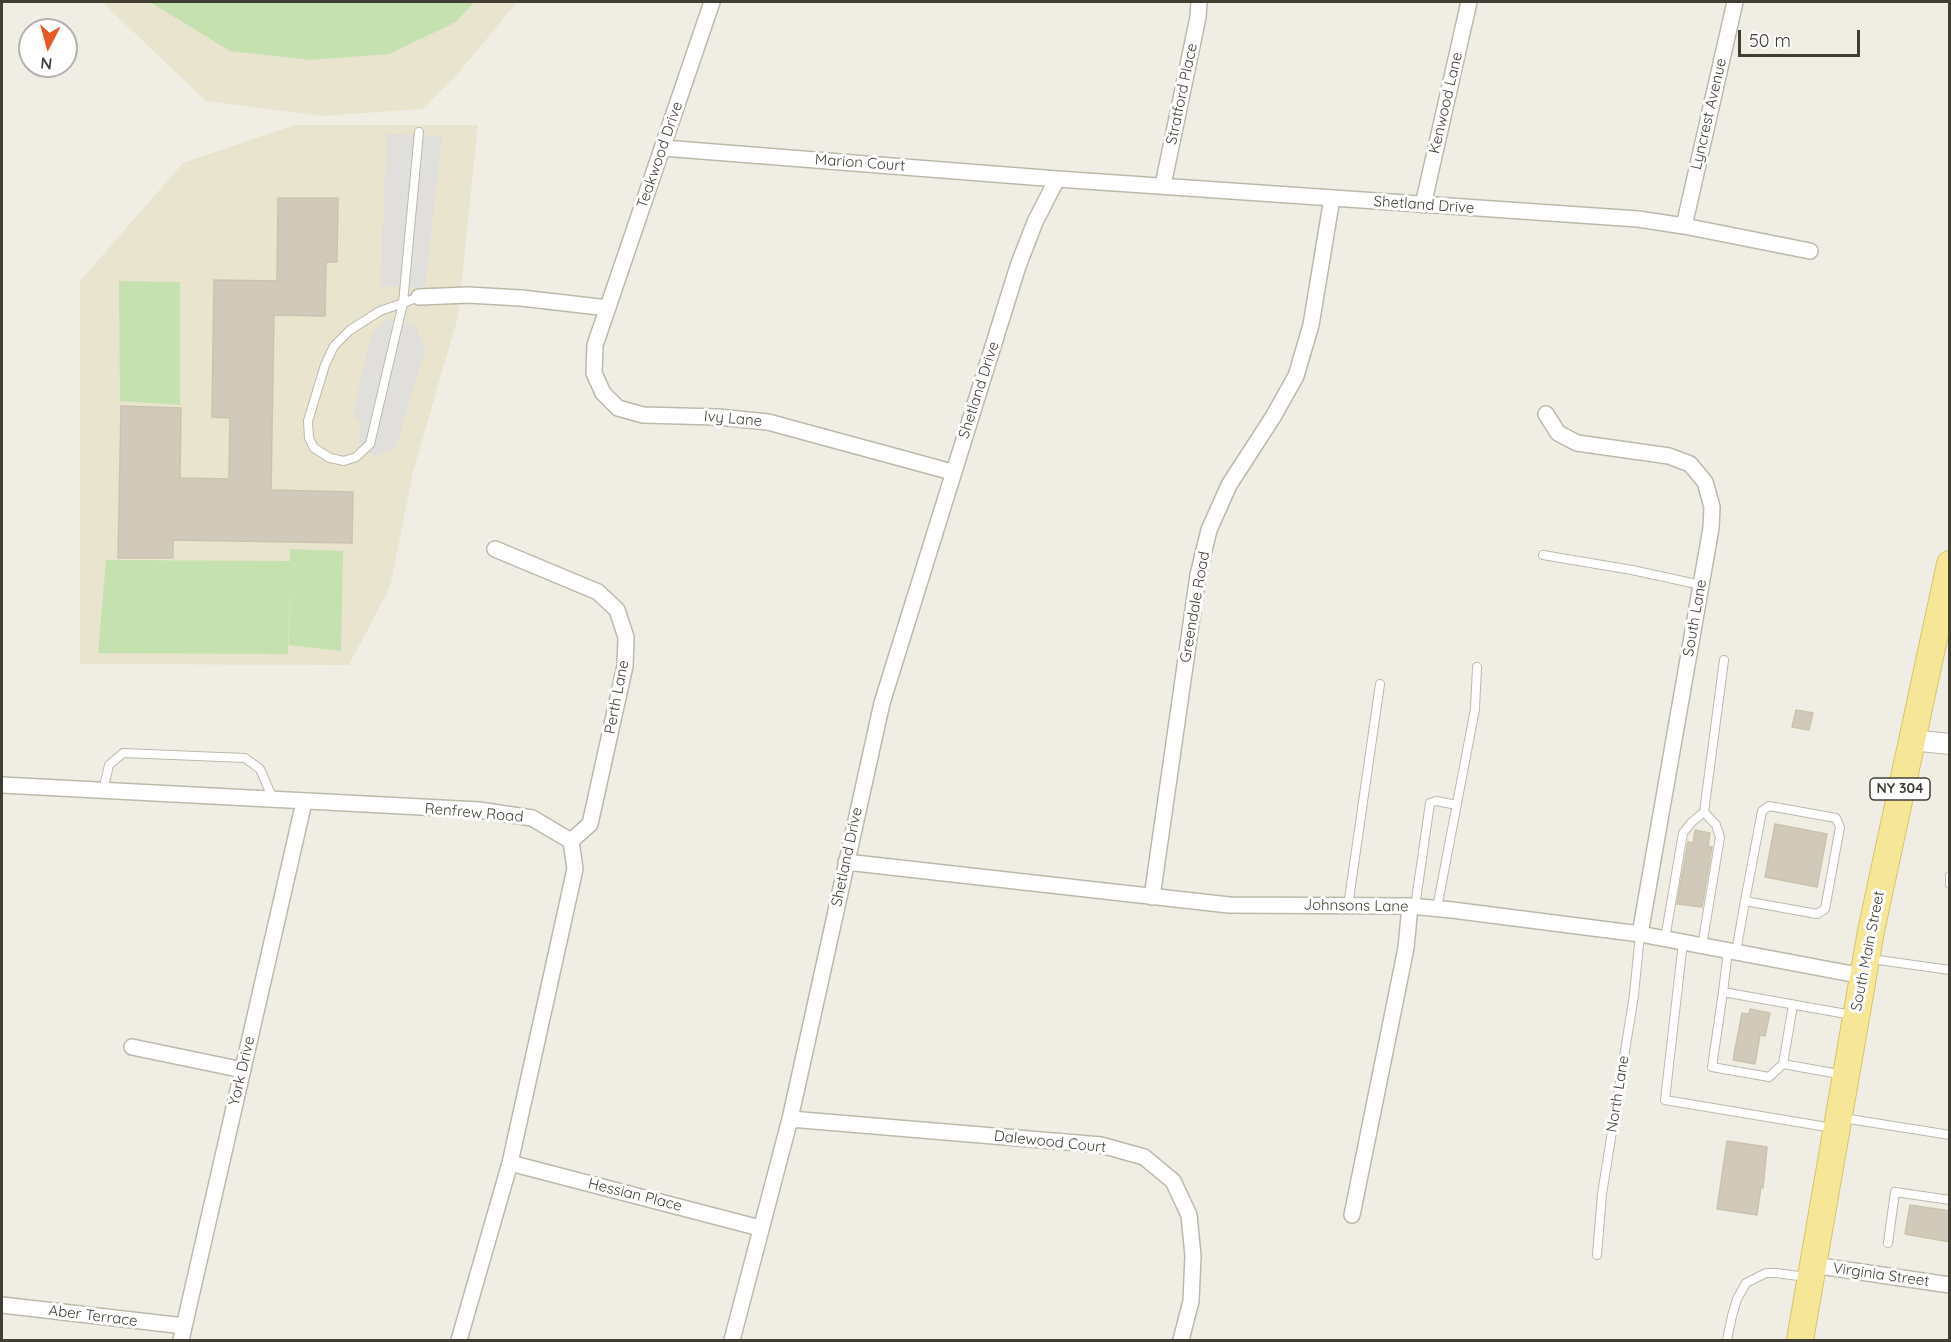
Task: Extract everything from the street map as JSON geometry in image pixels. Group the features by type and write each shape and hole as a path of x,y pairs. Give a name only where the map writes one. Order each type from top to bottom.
{"main road":[{"name":"South Main Street","path":"1800,1341 1865,967 1911,740 1950,564"}],"street":[{"name":"Teakwood Drive","path":"608,308 712,2"},
{"name":"Stratford Place","path":"1163,185 1198,17 1199,2"},
{"name":"Kenwood Lane","path":"1423,205 1470,2"},
{"name":"Lyncrest Avenue","path":"1684,226 1735,2"},
{"name":"Marion Court","path":"663,148 1057,178"},
{"name":"Shetland Drive","path":"732,1341 790,1119 882,703 952,472 1018,266 1035,222 1057,178 1638,219 1810,251"},
{"name":"Greendale Road","path":"1152,897 1198,575 1209,530 1229,485 1273,417 1296,376 1311,325 1332,198"},
{"path":"420,297 468,295 521,298 608,308"},
{"name":"Ivy Lane","path":"608,308 595,345 594,373 603,393 618,408 643,415 718,417 768,422 952,472"},
{"name":"South Lane","path":"1546,414 1558,433 1577,443 1669,456 1690,464 1705,482 1712,507 1711,528 1640,934"},
{"name":"Perth Lane","path":"495,549 598,592 617,610 626,637 625,666 590,825 571,841"},
{"path":"1911,740 1950,744"},
{"name":"Renfrew Road","path":"2,785 479,810 532,818 571,841"},
{"name":"York Drive","path":"182,1334 304,802"},
{"path":"459,1341 510,1163 575,869 571,841"},
{"name":"Johnsons Lane","path":"846,862 1229,905 1437,908 1640,934 1732,952 1865,967"},
{"path":"1352,1215 1406,948 1412,906"},
{"path":"132,1047 243,1070"},
{"name":"Dalewood Court","path":"790,1119 1101,1145 1143,1157 1173,1181 1189,1215 1193,1256 1191,1301 1181,1341"},
{"name":"Hessian Place","path":"510,1163 760,1228"},
{"name":"Virginia Street","path":"1812,1272 1950,1285"},
{"name":"Aber Terrace","path":"2,1305 182,1334"}],"lane":[{"path":"419,132 403,303 370,444 356,457 344,461 330,458 314,448 309,438 308,422 325,365 334,346 350,330 380,311 403,303 420,297"},
{"path":"1543,555 1632,570 1701,585"},
{"path":"1665,939 1683,833 1704,812 1724,660"},
{"path":"1437,908 1475,709 1477,667"},
{"path":"1348,906 1380,684"},
{"path":"103,791 109,765 123,753 245,758 260,769 273,800"},
{"path":"1412,906 1430,803 1436,801 1457,805"},
{"path":"1745,901 1817,914 1825,909 1840,827 1836,818 1769,806 1762,811 1745,901 1723,992 1712,1067 1768,1077 1783,1064 1793,1005"},
{"path":"1702,946 1720,837 1716,825 1704,812"},
{"path":"1950,876 1950,884"},
{"name":"North Lane","path":"1597,1255 1602,1194 1634,995 1640,934"},
{"path":"1683,942 1665,1100 1837,1123 1950,1135"},
{"path":"1865,967 1950,970"},
{"path":"1723,992 1856,1016"},
{"path":"1783,1064 1846,1076"},
{"path":"1888,1243 1895,1192 1950,1200"},
{"path":"1727,1341 1734,1307 1746,1283 1766,1273 1812,1272"}],"shaded area":[{"path":"104,2 517,2 457,75 422,109 322,116 206,101"},
{"path":"294,125 478,125 458,317 413,472 390,587 349,665 80,664 80,281 183,163"},
{"path":"387,134 442,136 425,288 380,286"},
{"path":"388,319 415,326 425,350 395,449 376,456 358,444 361,422 353,414 372,332"}],"green space":[{"path":"150,2 474,2 456,22 389,54 310,60 230,51"},
{"path":"119,281 180,282 180,405 120,401"},
{"path":"290,549 343,551 341,651 289,645 290,573 288,654 98,653 106,560 290,561"}],"building":[{"path":"278,198 338,198 337,262 326,262 325,316 274,315 271,490 353,492 352,543 173,540 173,558 118,558 121,406 181,408 180,478 229,479 230,418 212,417 214,280 277,281"},
{"path":"1796,710 1813,713 1809,730 1792,727"},
{"path":"1775,824 1827,834 1817,887 1765,877"},
{"path":"1695,830 1710,833 1708,846 1712,847 1702,907 1677,904 1688,842 1693,843"},
{"path":"1750,1009 1770,1013 1765,1036 1760,1035 1755,1064 1733,1060 1742,1013 1749,1014"},
{"path":"1727,1141 1767,1147 1763,1188 1761,1187 1757,1215 1717,1209"},
{"path":"1910,1205 1950,1211 1950,1242 1905,1234"}]}
